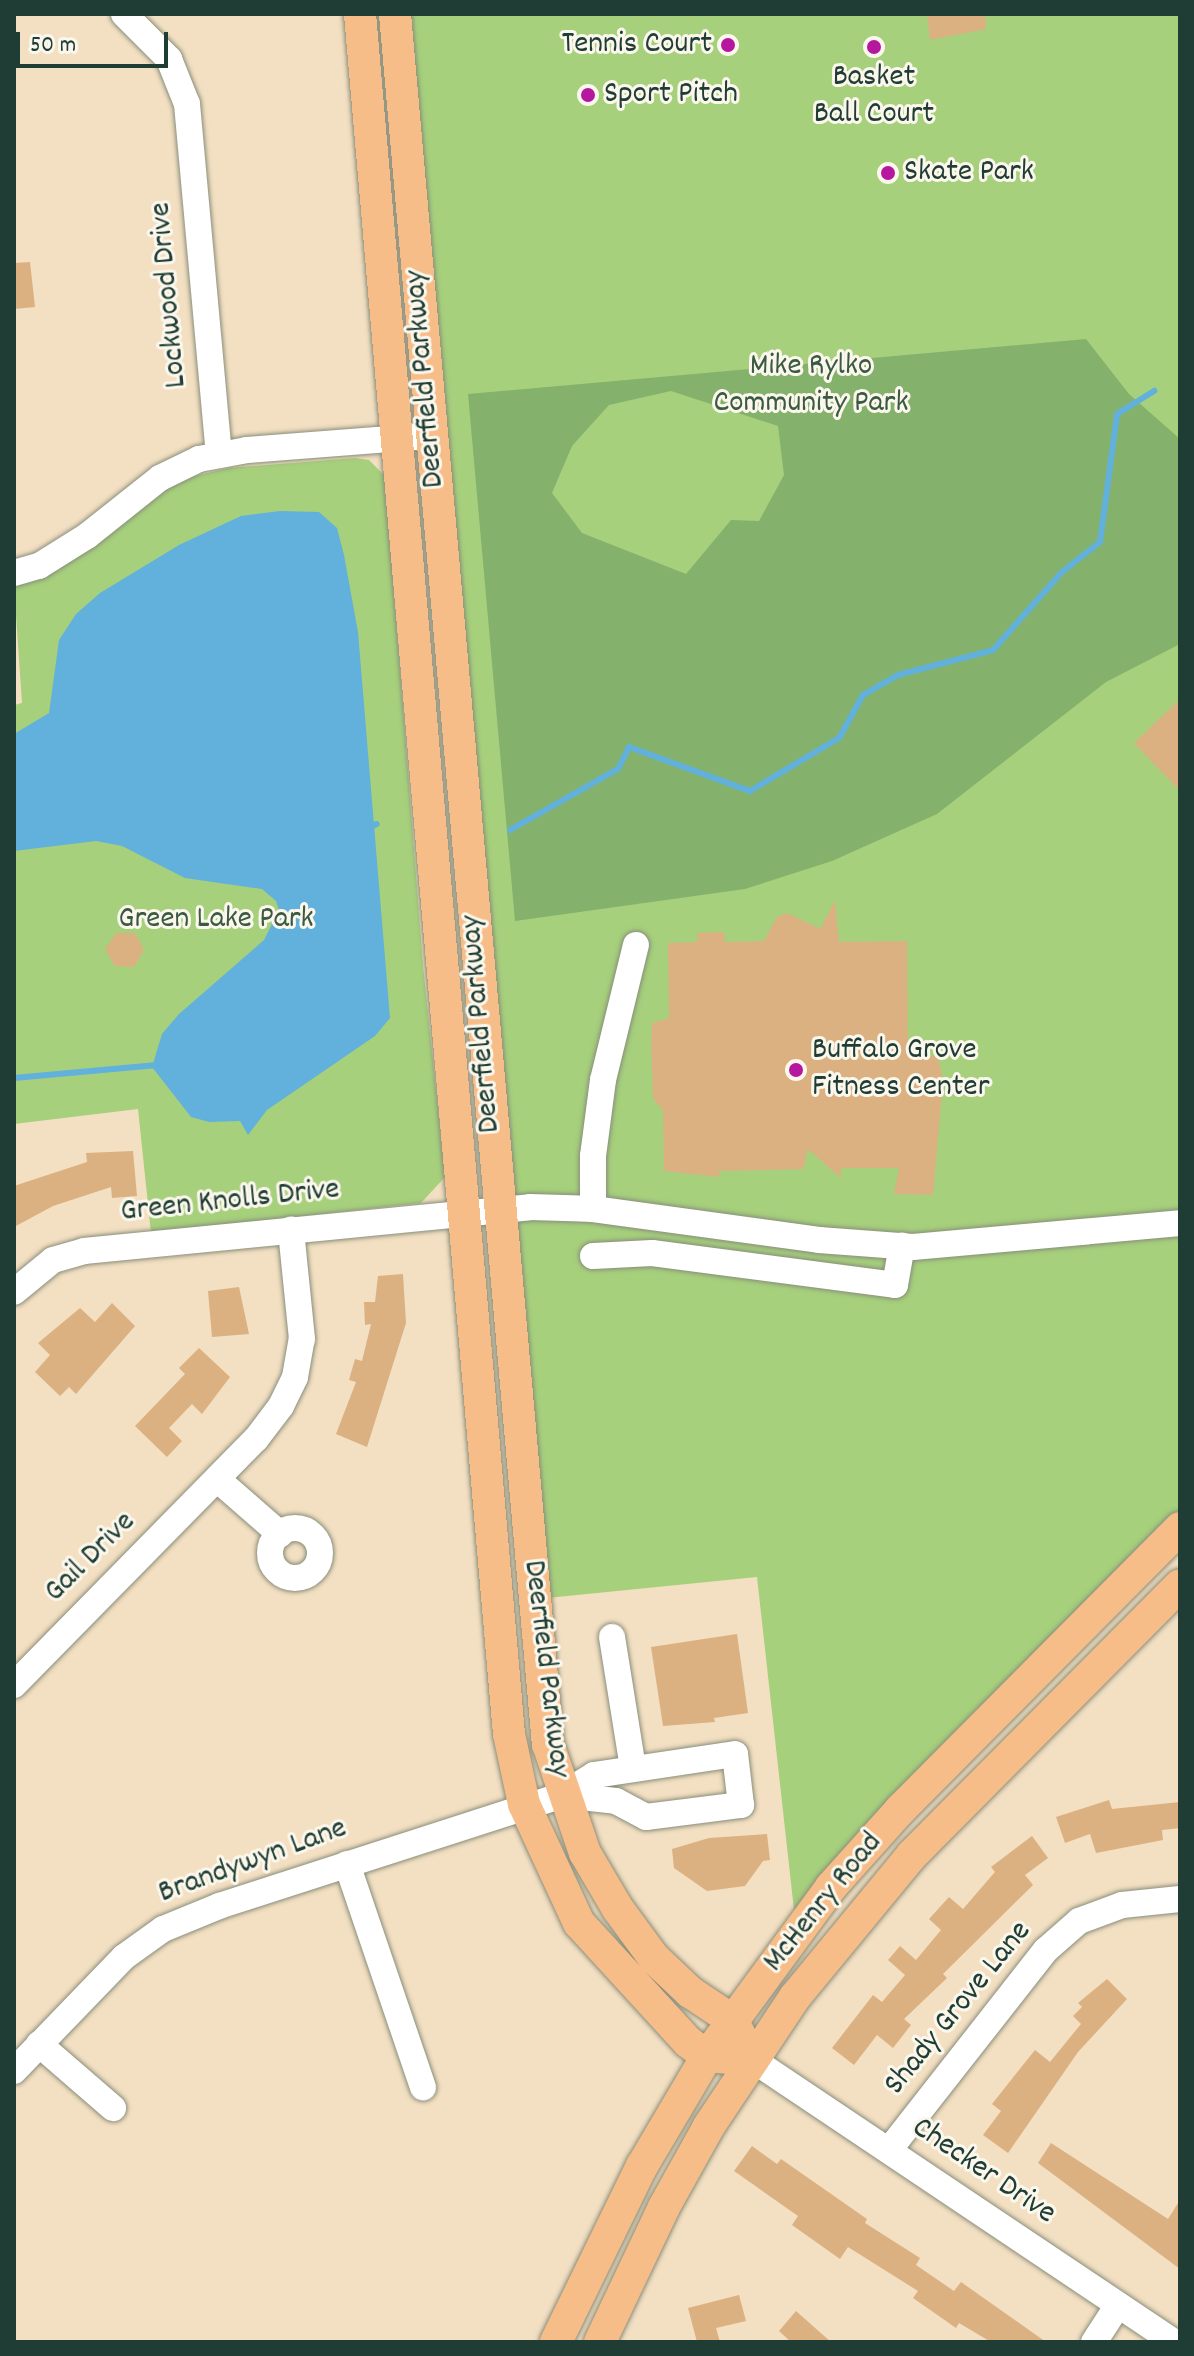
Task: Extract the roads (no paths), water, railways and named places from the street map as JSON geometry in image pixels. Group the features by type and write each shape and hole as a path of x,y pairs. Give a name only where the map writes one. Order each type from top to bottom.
{"main road":[{"name":"Deerfield Parkway","path":"360,14 509,1734 524,1804 579,1923 670,2028 707,2056"},
{"name":"Deerfield Parkway","path":"395,14 548,1744 562,1795 585,1853 654,1958 690,1992 732,2020 753,2060"},
{"name":"McHenry Road","path":"556,2342 642,2166 707,2056 831,1887 901,1809 1180,1528"},
{"name":"McHenry Road","path":"600,2342 664,2207 795,1997 912,1855 1180,1585"},
{"path":"707,2056 753,2060"}],"street":[{"name":"Lockwood Drive","path":"124,14 169,59 187,104 219,455"},
{"path":"14,573 39,566 160,478 219,455 431,436"},
{"path":"593,1209 593,1156 603,1080 636,945"},
{"name":"Green Knolls Drive","path":"14,1292 53,1260 84,1251 465,1212 593,1209 722,1227 902,1246 1180,1223"},
{"path":"715,1260 722,1227"},
{"name":"Gail Drive","path":"14,1685 256,1439 295,1377 302,1339 291,1230"},
{"path":"593,1256 652,1253 895,1285 902,1246"},
{"path":"217,1479 280,1534"},
{"path":"612,1637 633,1768"},
{"path":"735,1754 741,1805 646,1817 616,1801 562,1795 580,1779 633,1768 735,1754"},
{"name":"Brandywyn Lane","path":"14,2071 84,1995 163,1929 524,1804 562,1795"},
{"path":"347,1864 423,2087"},
{"name":"Shady Grove Lane","path":"889,2150 1046,1950 1068,1931 1122,1905 1180,1899"},
{"path":"39,2044 113,2108"},
{"name":"Checker Drive","path":"753,2060 1174,2342"},
{"path":"1094,2342 1118,2305"}],"water":[{"path":"280,511 319,512 337,528 344,555 358,632 390,1018 375,1036 267,1110 248,1135 240,1121 209,1122 191,1117 152,1067 162,1034 179,1014 264,940 279,910 276,901 262,889 185,878 122,846 96,841 14,851 14,734 49,713 59,640 76,614 100,593 179,545 241,516"}],"waterway":[{"path":"510,830 618,769 629,747 750,791 839,738 863,695 898,675 993,650 1062,572 1100,542 1117,414 1154,391"},
{"path":"364,830 377,824"},
{"path":"14,1078 157,1065"}],"place":[{"name":"Tennis Court","path":"728,45"},
{"name":"Basket Ball Court","path":"874,47"},
{"name":"Sport Pitch","path":"588,95"},
{"name":"Skate Park","path":"888,173"},
{"name":"Buffalo Grove Fitness Center","path":"796,1070"}],"park label":[{"name":"Mike Rylko Community Park","path":"811,386"},
{"name":"Green Lake Park","path":"216,920"}]}
